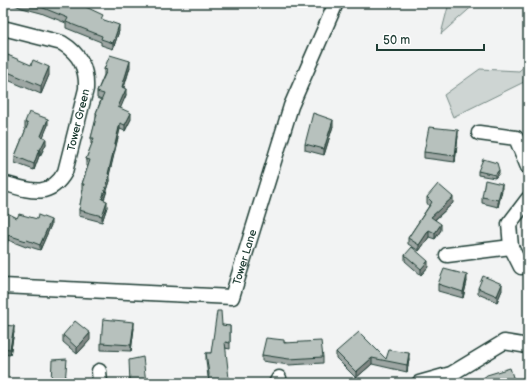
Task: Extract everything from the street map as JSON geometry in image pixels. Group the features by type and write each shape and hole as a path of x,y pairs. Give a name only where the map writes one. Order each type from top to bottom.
{"street":[{"name":"Tower Lane","path":"3,286 232,297 291,106 336,3"},
{"name":"Tower Green","path":"3,28 62,43 70,48 82,63 86,81 86,89 65,172 61,178 50,188 37,191 3,182"},
{"path":"479,133 516,138 528,167"},
{"path":"521,267 511,247 509,224 528,200"},
{"path":"447,254 511,247"},
{"path":"419,383 451,374 504,342 528,346"}],"shaded area":[{"path":"449,3 476,3 441,34"},
{"path":"528,63 528,80 453,117 444,95 480,69 519,71"}],"building":[{"path":"27,3 80,3 86,5 86,7 103,15 101,19 119,25 113,43 101,39 102,36 66,22 68,18"},
{"path":"3,53 31,65 33,60 49,67 41,86 3,70"},
{"path":"110,55 130,61 122,87 126,89 118,107 131,113 125,125 120,123 108,174 110,175 102,199 107,201 102,216 79,210 84,184 82,184 90,160 86,159 94,138 91,138 96,113 104,94 97,92 107,70 104,69"},
{"path":"528,76 528,85 524,78"},
{"path":"29,112 48,119 41,136 46,138 40,150 39,149 34,164 15,156 28,124 25,122"},
{"path":"313,113 333,120 324,149 305,144"},
{"path":"429,127 458,130 455,156 424,152"},
{"path":"483,159 497,163 499,170 495,175 478,171"},
{"path":"485,180 502,184 498,200 482,197"},
{"path":"438,184 453,197 431,217 441,224 435,233 429,230 419,245 408,238 432,202 427,197"},
{"path":"3,211 17,218 19,214 37,219 38,215 51,220 40,245 8,235 5,242 3,242"},
{"path":"412,247 428,261 421,269 405,255"},
{"path":"444,269 467,275 463,292 438,284"},
{"path":"483,276 502,284 497,296 478,288"},
{"path":"217,311 221,311 222,325 230,326 230,343 225,342 229,383 208,383 209,374 206,353 211,353"},
{"path":"103,319 134,322 131,345 101,343"},
{"path":"75,321 90,333 77,348 63,335"},
{"path":"3,325 14,326 10,349 3,348"},
{"path":"359,332 386,359 389,350 409,353 407,365 372,358 356,372 336,352"},
{"path":"266,338 284,340 284,343 321,341 323,357 289,359 262,355"},
{"path":"143,357 146,383 130,383 129,360"},
{"path":"67,359 65,383 51,383 52,360"},
{"path":"510,368 514,380 503,383 477,383 487,375"}]}
